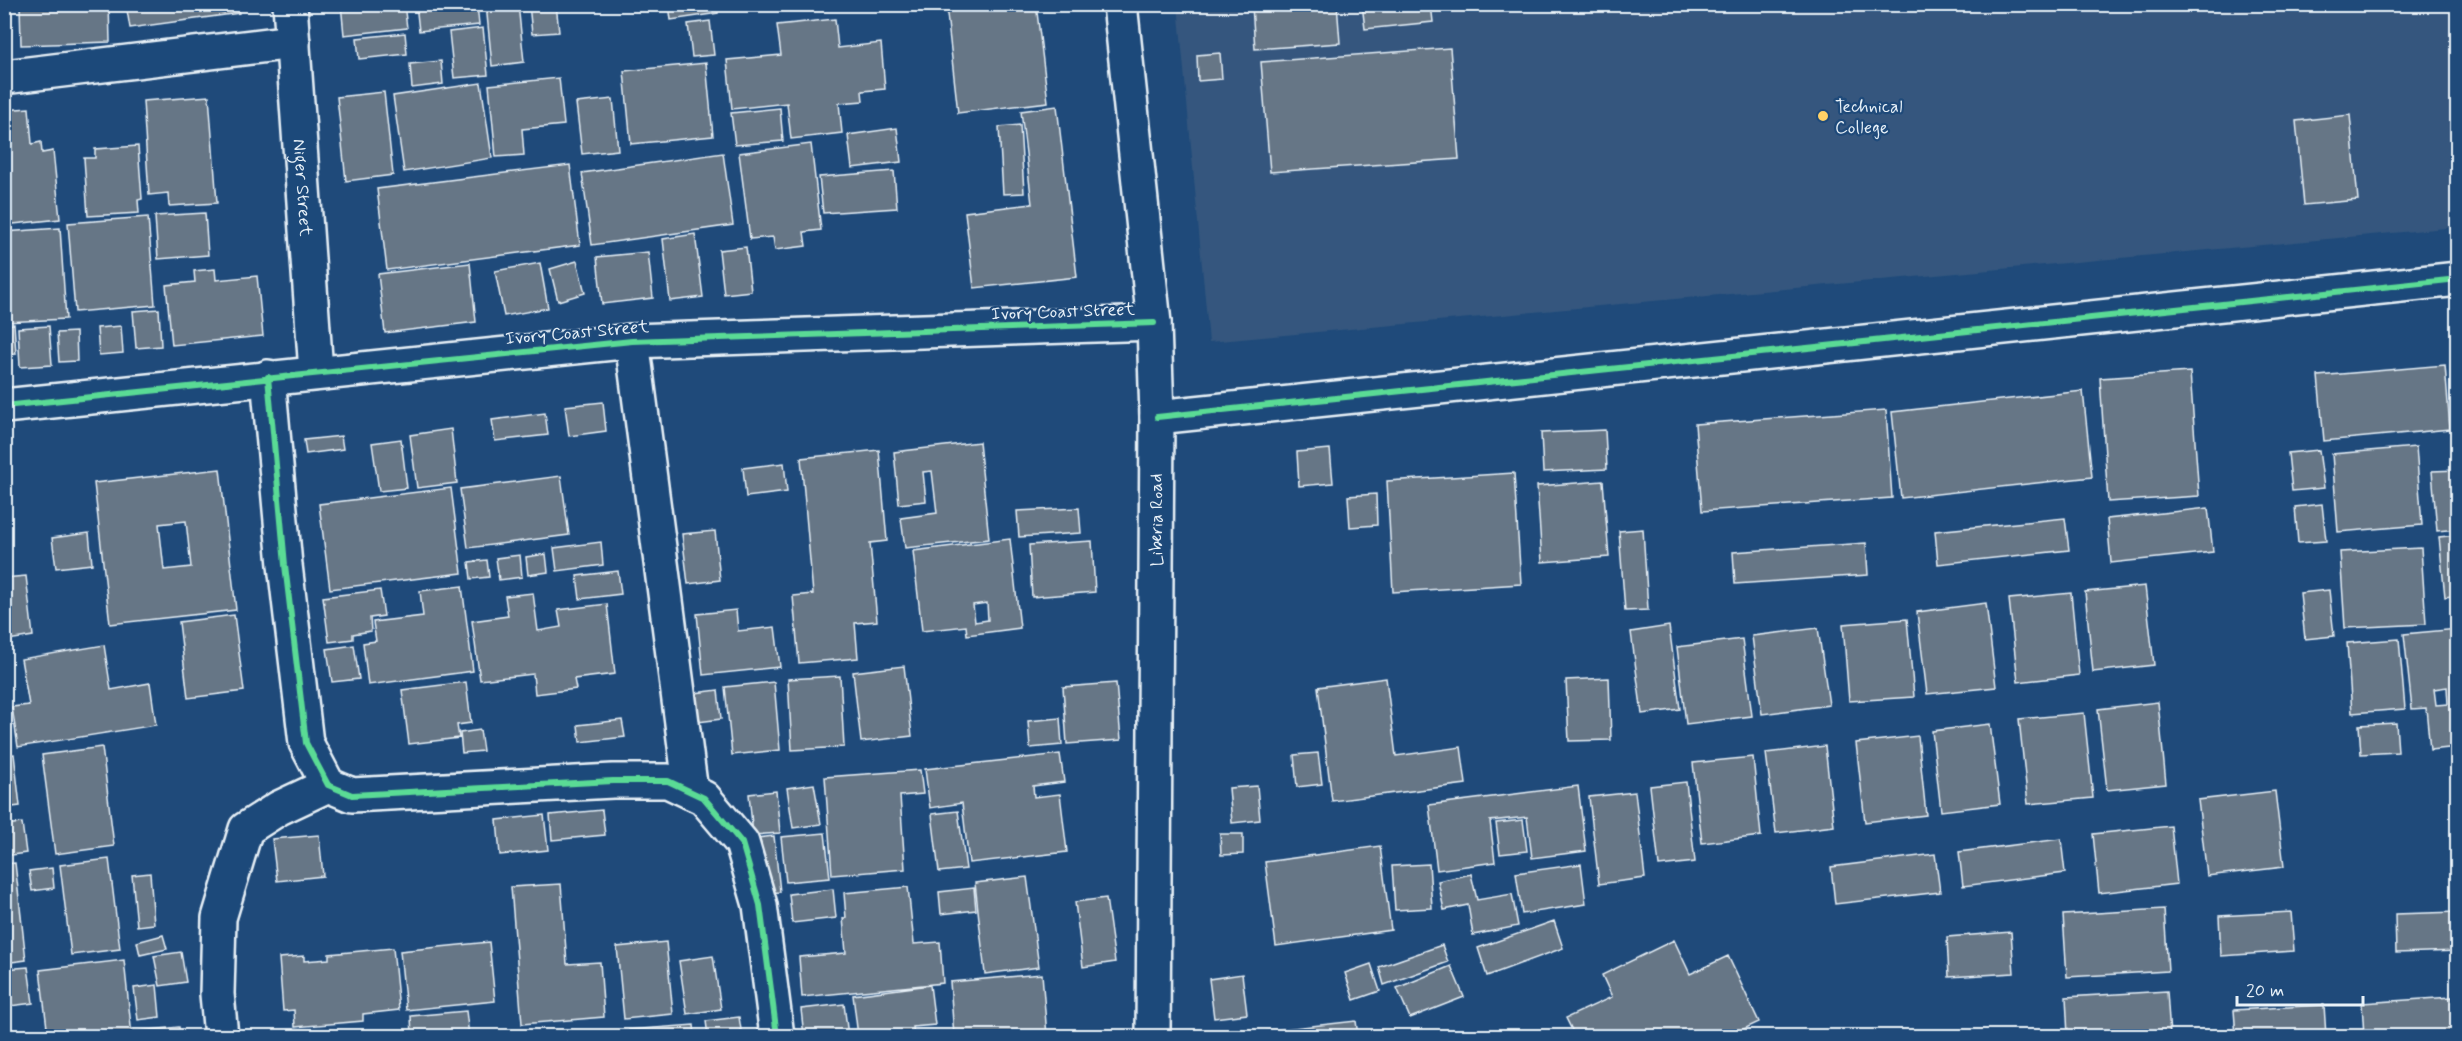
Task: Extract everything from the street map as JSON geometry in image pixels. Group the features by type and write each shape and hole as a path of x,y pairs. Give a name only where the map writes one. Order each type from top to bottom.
{"street":[{"name":"Niger Street","path":"290,4 316,372"},
{"name":"Liberia Road","path":"1120,4 1154,323 1157,417 1153,1036"},
{"path":"4,77 293,42"},
{"path":"1157,417 2457,279"},
{"name":"Ivory Coast Street","path":"4,406 632,341 1154,323"},
{"path":"632,341 692,792"},
{"path":"268,377 285,565 306,743 328,785 352,795 613,781 668,781 704,798 742,843 760,904 777,1036"},
{"path":"222,1036 217,994 219,918 246,829 279,808 328,785"}],"shaded area":[{"name":"Technical College","path":"1178,5 2457,5 2457,227 1209,342"}],"building":[{"path":"20,4 109,4 110,42 21,45"},
{"path":"126,4 238,4 239,13 130,28"},
{"path":"341,4 404,4 407,28 344,35"},
{"path":"416,4 477,4 479,25 419,31"},
{"path":"486,4 518,4 524,62 492,66"},
{"path":"529,4 556,4 559,32 532,34"},
{"path":"669,4 717,4 718,13 671,20"},
{"path":"1036,4 1048,102 958,113 946,5"},
{"path":"1337,4 1340,43 1255,49 1252,6"},
{"path":"1362,4 1431,4 1433,22 1365,29"},
{"path":"835,19 838,48 881,43 885,89 862,91 863,101 839,103 842,133 791,139 787,103 732,109 727,60 781,55 777,25"},
{"path":"710,21 714,55 692,57 688,24"},
{"path":"483,28 488,75 454,78 449,32"},
{"path":"405,33 407,54 359,59 357,38"},
{"path":"1450,48 1459,159 1270,172 1261,62"},
{"path":"1220,53 1222,79 1198,81 1197,55"},
{"path":"441,61 443,84 412,88 410,64"},
{"path":"706,63 713,136 631,144 624,71"},
{"path":"559,78 564,125 522,129 524,155 496,157 489,85"},
{"path":"481,83 492,158 404,172 393,96"},
{"path":"384,92 393,175 346,181 337,97"},
{"path":"209,96 217,203 169,206 168,193 149,195 143,101"},
{"path":"613,99 618,150 582,154 576,103"},
{"path":"1057,106 1077,277 974,288 965,212 1032,204 1021,111"},
{"path":"29,108 32,144 41,142 42,153 53,151 60,219 4,225 4,110"},
{"path":"780,108 783,141 735,145 731,113"},
{"path":"2350,115 2358,200 2304,205 2296,121"},
{"path":"1020,125 1024,193 1003,194 999,127"},
{"path":"897,128 901,162 852,168 848,135"},
{"path":"811,144 821,230 804,232 806,246 775,250 773,237 750,239 739,153"},
{"path":"138,146 142,199 138,200 139,213 88,216 84,158 95,158 95,149"},
{"path":"723,153 733,225 592,245 582,173"},
{"path":"570,165 580,245 387,270 377,189"},
{"path":"894,171 897,208 823,213 819,177"},
{"path":"205,213 208,255 158,259 155,216"},
{"path":"148,217 155,305 75,312 68,223"},
{"path":"60,228 66,319 4,322 4,232"},
{"path":"695,234 703,297 670,301 663,239"},
{"path":"746,247 751,291 724,294 719,250"},
{"path":"648,252 653,298 602,304 597,257"},
{"path":"577,261 585,293 558,301 550,269"},
{"path":"470,263 476,322 385,333 378,274"},
{"path":"540,263 548,308 504,316 495,271"},
{"path":"215,269 216,280 257,276 263,336 172,345 166,285 195,282 194,271"},
{"path":"159,309 161,346 136,348 133,311"},
{"path":"14,324 16,354 4,355 4,325"},
{"path":"49,326 52,365 20,367 18,328"},
{"path":"121,326 123,353 99,355 97,328"},
{"path":"76,332 77,361 59,362 57,333"},
{"path":"2445,365 2450,429 2324,441 2318,376"},
{"path":"2190,372 2199,496 2108,502 2100,378"},
{"path":"2083,391 2092,477 1901,498 1892,412"},
{"path":"603,402 606,431 569,436 565,406"},
{"path":"1886,410 1892,498 1702,511 1695,424"},
{"path":"545,413 548,435 495,441 492,420"},
{"path":"451,429 457,483 417,488 410,435"},
{"path":"1605,430 1607,469 1543,472 1541,433"},
{"path":"341,436 343,449 306,454 304,440"},
{"path":"401,439 407,488 379,491 372,443"},
{"path":"979,442 989,539 905,548 901,518 937,513 932,471 923,472 926,501 899,504 894,452"},
{"path":"2416,447 2422,525 2338,532 2332,454"},
{"path":"1330,449 1333,483 1299,486 1297,452"},
{"path":"879,450 887,541 870,543 877,621 855,623 858,658 799,663 793,596 813,594 801,458"},
{"path":"2319,450 2324,488 2292,491 2288,453"},
{"path":"784,463 787,492 746,497 743,468"},
{"path":"220,469 236,610 110,624 94,483","holes":["186,521 191,567 164,570 159,524"]},
{"path":"2458,470 2458,529 2437,531 2432,471"},
{"path":"1514,473 1521,584 1393,592 1387,481"},
{"path":"561,476 569,535 468,548 460,489"},
{"path":"1603,481 1609,557 1542,562 1537,486"},
{"path":"451,488 462,573 330,589 319,504"},
{"path":"1376,494 1377,525 1350,527 1348,496"},
{"path":"2322,504 2326,541 2298,543 2295,507"},
{"path":"1079,508 1081,533 1019,537 1017,511"},
{"path":"2208,508 2213,552 2111,563 2107,519"},
{"path":"2065,518 2069,550 1938,564 1935,531"},
{"path":"1643,529 1648,610 1625,611 1619,531"},
{"path":"715,531 720,580 688,584 682,534"},
{"path":"89,533 92,564 56,568 52,538"},
{"path":"2458,535 2458,595 2445,597 2439,537"},
{"path":"1010,539 1020,628 967,635 966,626 922,631 913,551","holes":["987,603 988,620 975,622 973,605"]},
{"path":"1092,541 1095,592 1032,597 1029,545"},
{"path":"601,542 603,565 557,571 554,548"},
{"path":"1866,543 1868,575 1735,584 1733,552"},
{"path":"2421,548 2426,624 2345,628 2340,552"},
{"path":"546,554 548,572 528,575 526,557"},
{"path":"520,555 522,577 499,580 496,558"},
{"path":"487,560 489,577 471,579 469,562"},
{"path":"618,571 621,594 580,599 577,576"},
{"path":"26,576 33,636 8,640 4,610 4,578"},
{"path":"462,586 473,671 368,685 363,643 376,641 373,622 423,616 420,591"},
{"path":"2145,586 2154,665 2093,672 2085,592"},
{"path":"380,590 384,616 370,618 371,631 353,634 353,639 329,642 323,597"},
{"path":"2329,590 2334,636 2305,639 2300,593"},
{"path":"533,593 538,631 561,627 558,610 607,604 615,674 574,679 576,689 535,694 533,674 480,680 472,621 508,616 505,596"},
{"path":"2071,593 2079,675 2018,682 2009,599"},
{"path":"1986,603 1996,687 1927,694 1917,612"},
{"path":"736,610 738,631 775,627 780,667 703,675 697,614"},
{"path":"234,615 244,691 188,698 179,622"},
{"path":"1907,619 1914,697 1849,701 1843,624"},
{"path":"1669,626 1680,709 1642,714 1631,632"},
{"path":"1818,628 1829,705 1762,714 1752,636"},
{"path":"2458,629 2458,747 2430,750 2426,708 2412,709 2404,634","holes":["2447,687 2448,704 2436,705 2434,689"]},
{"path":"1742,639 1752,716 1686,724 1677,647"},
{"path":"2399,639 2405,709 2352,713 2347,643"},
{"path":"104,645 111,690 150,683 156,725 18,747 12,707 29,705 21,659"},
{"path":"354,645 359,679 332,682 327,649"},
{"path":"904,666 912,736 861,742 853,672"},
{"path":"840,676 844,747 792,750 788,679"},
{"path":"1386,678 1396,756 1461,747 1466,784 1332,801 1318,687"},
{"path":"1609,678 1611,740 1569,741 1566,680"},
{"path":"466,682 471,723 457,725 459,738 409,744 402,690"},
{"path":"774,682 780,750 732,755 725,687"},
{"path":"1116,683 1121,740 1067,744 1063,687"},
{"path":"718,690 721,719 698,722 695,693"},
{"path":"2158,702 2166,784 2107,790 2098,709"},
{"path":"2084,713 2093,798 2028,804 2019,719"},
{"path":"1060,718 1062,745 1030,748 1028,721"},
{"path":"622,720 625,737 580,742 578,725"},
{"path":"2396,723 2398,752 2361,754 2359,725"},
{"path":"1990,724 2000,804 1941,811 1932,731"},
{"path":"480,730 483,751 462,753 460,733"},
{"path":"1918,736 1926,815 1865,822 1856,743"},
{"path":"1825,746 1834,826 1776,833 1766,753"},
{"path":"102,747 114,846 55,854 42,755"},
{"path":"1318,753 1322,784 1297,787 1294,755"},
{"path":"14,754 20,806 4,808 4,755"},
{"path":"1060,754 1064,782 1033,786 1034,797 1060,794 1067,852 969,863 962,803 930,808 925,769"},
{"path":"1753,757 1761,836 1702,843 1693,763"},
{"path":"920,770 923,794 900,796 905,869 832,875 825,777"},
{"path":"1686,782 1695,862 1659,866 1650,786"},
{"path":"814,784 821,824 793,828 787,788"},
{"path":"1257,786 1260,820 1232,823 1229,788"},
{"path":"1578,786 1586,851 1532,858 1527,817 1490,821 1495,862 1437,870 1429,805"},
{"path":"776,791 780,833 753,835 749,794"},
{"path":"2275,791 2284,867 2207,876 2198,800"},
{"path":"1635,792 1645,878 1599,884 1589,797"},
{"path":"602,810 605,835 552,840 550,815"},
{"path":"958,811 966,869 939,872 932,814"},
{"path":"544,815 548,850 500,855 497,820"},
{"path":"1523,820 1527,851 1500,854 1496,823"},
{"path":"22,823 26,853 4,856 4,825"},
{"path":"2171,826 2177,884 2099,893 2093,834"},
{"path":"825,833 830,878 786,882 781,837"},
{"path":"1220,834 1243,834 1243,854 1221,855"},
{"path":"319,835 323,876 277,881 272,839"},
{"path":"774,836 780,892 762,893 757,838"},
{"path":"2061,839 2065,873 1963,886 1959,852"},
{"path":"1380,846 1391,930 1276,946 1265,862"},
{"path":"1935,854 1940,892 1835,904 1831,867"},
{"path":"109,859 120,949 71,955 60,865"},
{"path":"15,863 26,960 4,963 4,864"},
{"path":"1429,864 1432,908 1395,910 1392,866"},
{"path":"1581,864 1586,904 1522,914 1516,873"},
{"path":"52,868 54,888 32,891 29,871"},
{"path":"150,873 154,924 137,926 132,875"},
{"path":"1471,874 1477,900 1512,894 1518,926 1473,935 1468,905 1444,910 1438,881"},
{"path":"1027,877 1039,967 985,974 975,883"},
{"path":"561,884 567,964 600,962 604,1017 522,1024 511,887"},
{"path":"908,887 914,944 940,942 943,983 802,997 799,957 846,953 843,918 846,918 844,893"},
{"path":"974,888 976,910 941,914 939,892"},
{"path":"833,889 836,918 792,923 789,894"},
{"path":"1106,898 1115,962 1083,967 1075,902"},
{"path":"2164,909 2168,971 2067,977 2063,915"},
{"path":"2291,912 2294,951 2221,956 2219,916"},
{"path":"2458,912 2458,951 2396,953 2395,914"},
{"path":"1554,921 1563,948 1487,976 1478,948"},
{"path":"2011,932 2014,973 1949,977 1947,937"},
{"path":"163,935 167,949 140,955 137,942"},
{"path":"1674,940 1690,974 1728,956 1759,1022 1729,1036 1575,1036 1566,1018 1612,997 1602,975"},
{"path":"489,942 495,1001 406,1010 400,951"},
{"path":"666,942 673,1014 624,1019 617,947"},
{"path":"1442,945 1448,962 1384,985 1379,967"},
{"path":"393,948 399,1010 363,1014 363,1021 295,1027 294,1010 283,1011 279,958 304,956 304,961 329,959 329,954"},
{"path":"181,952 186,982 160,986 154,956"},
{"path":"713,956 721,1009 687,1014 679,961"},
{"path":"124,960 132,1036 48,1036 40,970"},
{"path":"1371,964 1380,991 1354,1000 1345,973"},
{"path":"1451,966 1464,997 1410,1018 1397,988"},
{"path":"28,967 33,1003 10,1006 5,969"},
{"path":"1042,974 1047,1036 954,1036 950,982"},
{"path":"1242,974 1247,1014 1214,1018 1209,979"},
{"path":"157,985 160,1017 138,1020 134,988"},
{"path":"930,985 935,1025 913,1027 914,1036 858,1036 853,995"},
{"path":"2167,991 2170,1036 2068,1036 2066,997"},
{"path":"2452,997 2454,1036 2364,1036 2362,1003"},
{"path":"844,1004 848,1036 804,1036 801,1009"},
{"path":"2324,1005 2326,1036 2236,1036 2234,1010"},
{"path":"466,1011 469,1036 412,1036 411,1016"},
{"path":"739,1017 742,1036 708,1036 706,1021"},
{"path":"1356,1021 1358,1036 1268,1036 1267,1031"},
{"path":"694,1025 695,1036 630,1036 629,1030"},
{"path":"179,1027 180,1036 141,1036 140,1031"},
{"path":"313,1032 313,1036 267,1036"}],"cycle path":[{"path":"1157,417 2458,279"},
{"path":"4,406 632,341 1154,323"},
{"path":"268,377 285,565 306,743 328,785 352,795 613,781 668,781 704,798 742,843 760,905 777,1036"}],"place":[{"name":"Technical College","path":"1823,116"}]}
